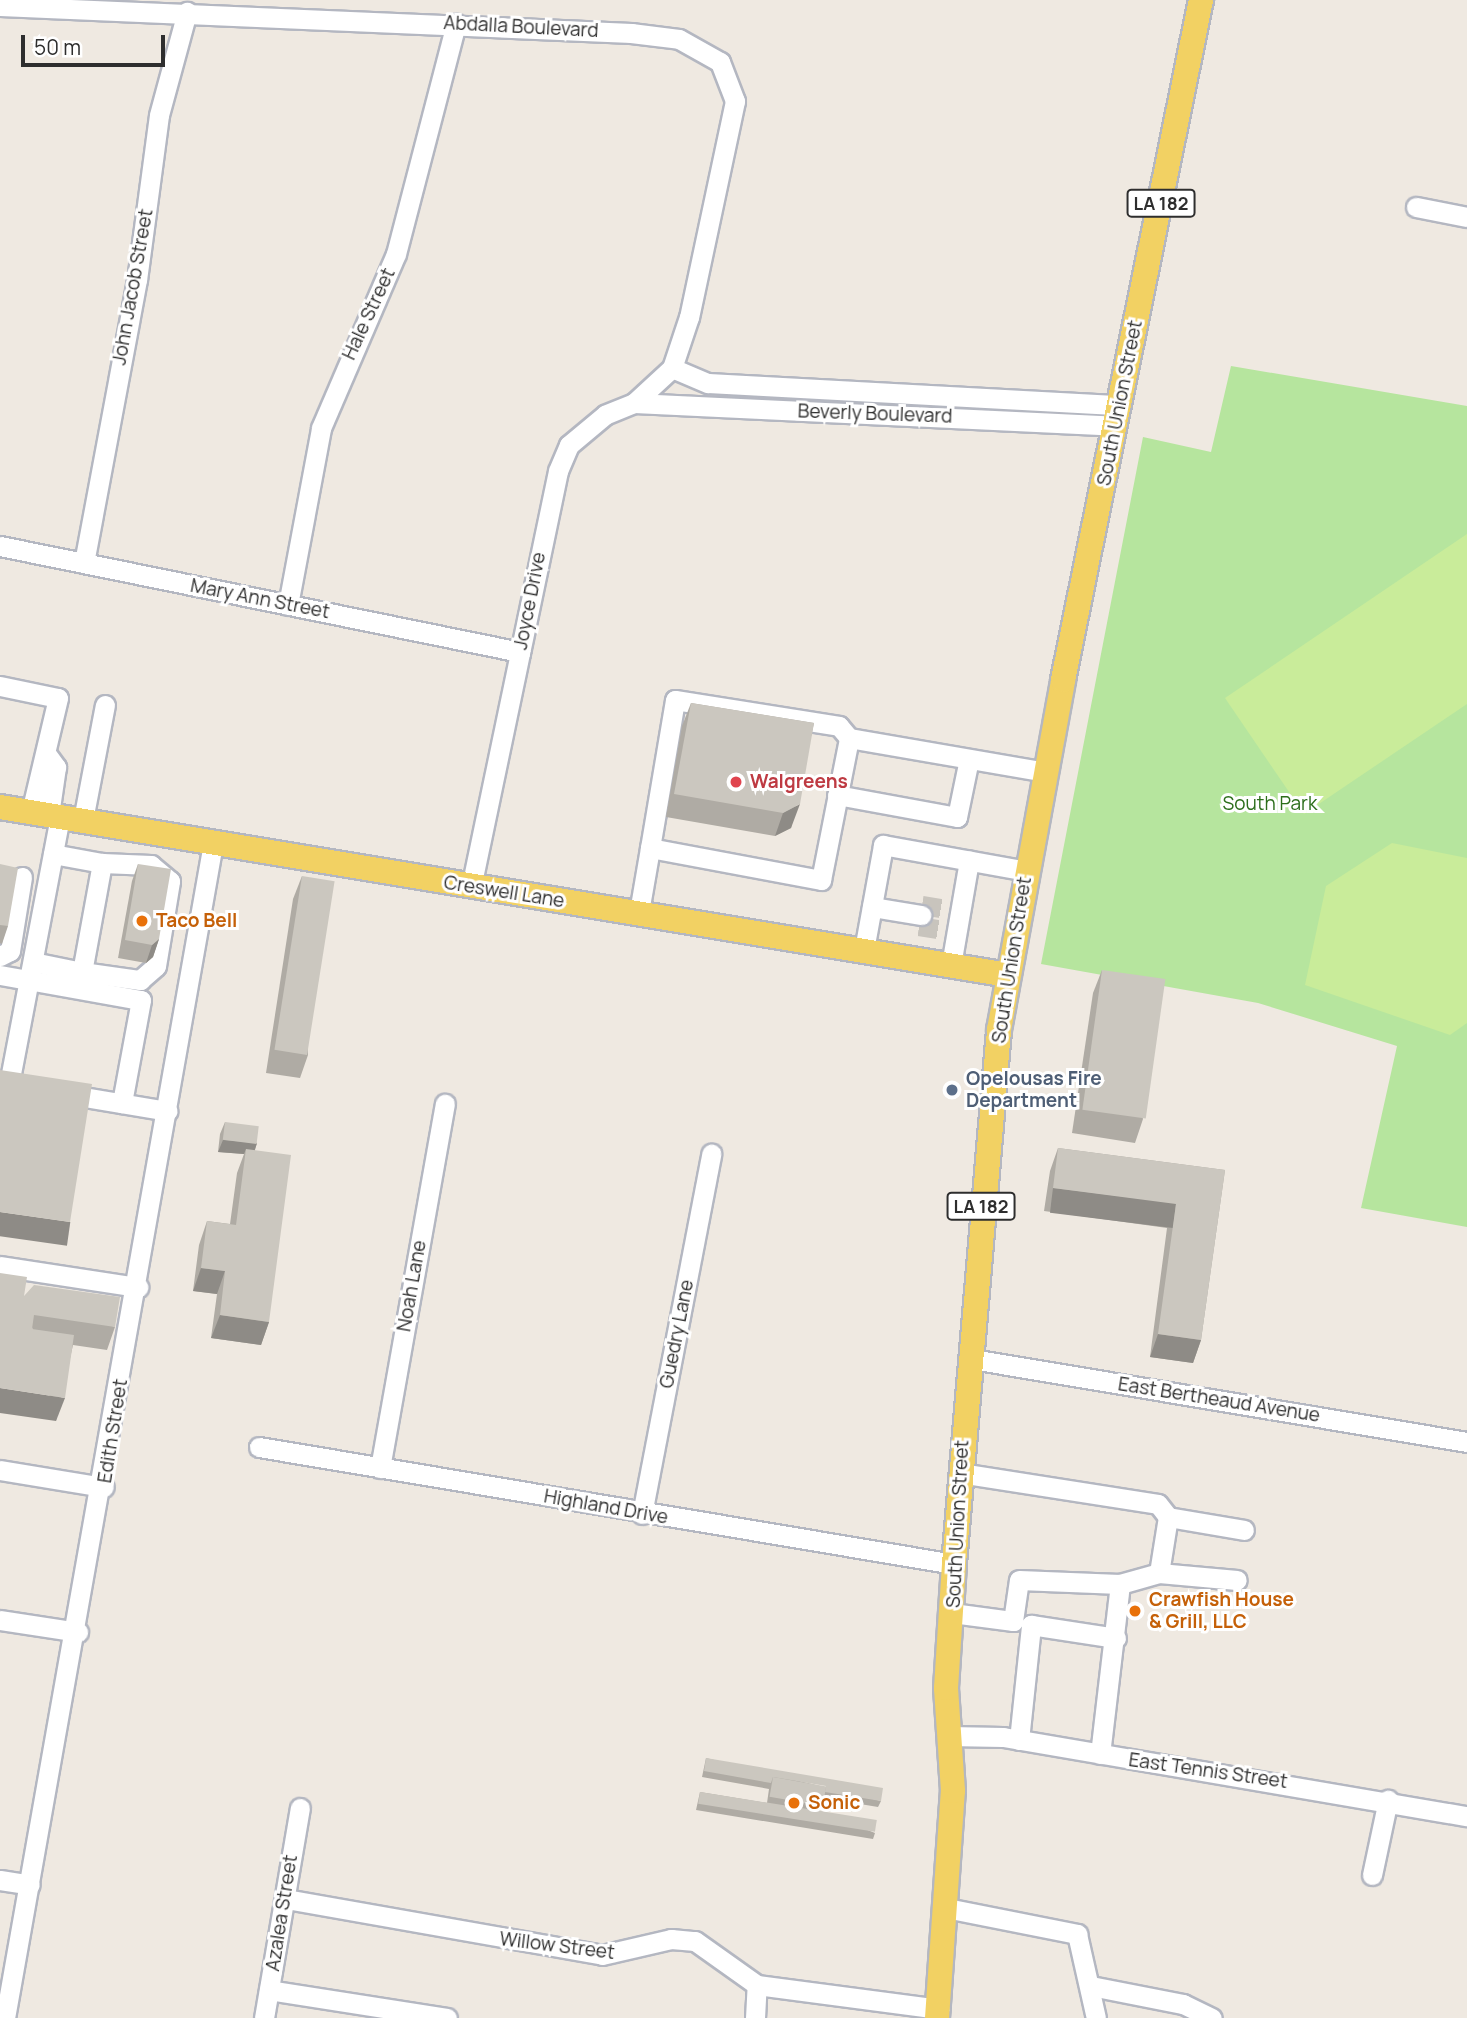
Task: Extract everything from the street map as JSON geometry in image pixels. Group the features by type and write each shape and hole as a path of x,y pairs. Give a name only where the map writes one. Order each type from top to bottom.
{"main road":[{"name":"South Union Street","path":"938,2013 953,1790 947,1736 960,1473 972,1359 981,1202 1008,975 1046,772 1201,0"},
{"name":"Creswell Lane","path":"0,807 1008,975"}],"street":[{"name":"Abdalla Boulevard","path":"0,6 456,24 679,39 720,62 736,101 728,156 672,368"},
{"name":"John Jacob Street","path":"84,563 137,280 159,115 187,12"},
{"name":"Hale Street","path":"288,605 321,428 396,254 456,24"},
{"path":"1416,207 1467,217"},
{"name":"Beverly Boulevard","path":"672,368 708,383 1117,415"},
{"name":"Joyce Drive","path":"471,887 550,494 569,445 605,415 634,403 672,368"},
{"path":"708,383 709,408"},
{"name":"Beverly Boulevard","path":"634,403 709,408 1117,415"},
{"name":"Mary Ann Street","path":"0,546 520,652"},
{"path":"0,686 58,698 48,757 39,766 56,816"},
{"path":"639,912 675,700 839,726 849,738 1046,772"},
{"path":"105,705 56,816 53,854 31,971 4,1083 168,1111"},
{"path":"650,848 821,880 849,738"},
{"path":"837,795 957,817 969,759"},
{"name":"Edith Street","path":"5,2018 104,1487 213,843"},
{"path":"863,950 883,845 1027,872"},
{"path":"0,975 31,971 82,972 139,980 156,966 170,881 151,865 102,863 53,854"},
{"path":"951,965 949,919 969,861"},
{"path":"82,972 102,863"},
{"path":"0,873 48,881"},
{"path":"0,956 10,951 22,877"},
{"path":"872,907 916,914"},
{"path":"31,971 141,1000 122,1104"},
{"name":"Noah Lane","path":"380,1468 445,1104"},
{"name":"Guedry Lane","path":"642,1514 711,1154"},
{"path":"0,1266 138,1287"},
{"name":"East Bertheaud Avenue","path":"972,1359 1467,1441"},
{"name":"Highland Drive","path":"259,1447 642,1514 954,1564"},
{"path":"0,1470 104,1487"},
{"path":"960,1473 1158,1504 1168,1517 1244,1531"},
{"path":"1159,1573 1168,1517"},
{"path":"1019,1740 1022,1623 1019,1580 1120,1584 1159,1573 1237,1580"},
{"path":"1100,1754 1116,1638 1120,1584"},
{"path":"953,1613 1116,1638"},
{"path":"0,1620 78,1632"},
{"name":"East Tennis Street","path":"947,1736 1019,1740 1388,1800 1467,1816"},
{"path":"1372,1875 1388,1800"},
{"name":"Azalea Street","path":"264,2018 300,1808"},
{"path":"0,1880 30,1885"},
{"name":"Willow Street","path":"286,1899 602,1955 671,1939 695,1941 757,1985 938,2013"},
{"path":"946,1908 1077,1934 1091,1986 1096,2018"},
{"path":"755,2018 757,1985"},
{"path":"1091,1986 1183,2004 1212,2018"},
{"path":"270,1990 447,2018"}],"green space":[{"name":"South Park","path":"1231,366 1467,406 1467,1227 1361,1208 1397,1046 1258,1003 1041,964 1143,437 1211,452"},
{"path":"1467,534 1467,704 1304,814 1225,698"},
{"path":"1392,843 1467,858 1467,1023 1450,1035 1305,985 1326,886"}],"building":[{"name":"Walgreens","path":"691,703 814,723 800,804 783,813 674,794"},
{"path":"0,864 18,868 8,926 0,925"},
{"name":"Taco Bell","path":"138,864 171,869 159,939 152,945 125,940"},
{"path":"302,876 335,881 307,1055 274,1050"},
{"path":"1102,970 1165,979 1146,1119 1082,1110"},
{"path":"0,1070 92,1084 70,1222 0,1212"},
{"path":"225,1122 259,1126 257,1144 223,1140"},
{"path":"1058,1148 1225,1170 1201,1340 1158,1334 1176,1204 1053,1188"},
{"path":"246,1149 291,1155 269,1322 220,1315 225,1271 201,1268 207,1221 236,1225"},
{"path":"0,1273 27,1277 24,1296 34,1285 120,1297 115,1327 34,1315 32,1329 74,1335 65,1398 0,1388"},
{"path":"706,1758 883,1788 881,1801 825,1792 826,1786 773,1777 771,1783 704,1771"},
{"path":"773,1777 826,1786 823,1806 770,1797"},
{"path":"700,1792 877,1820 875,1832 698,1804"}],"tunnel":[{"path":"922,905 948,909"},
{"path":"919,926 945,930"}],"place":[{"name":"Walgreens","path":"736,782"},
{"name":"Taco Bell","path":"142,921"},
{"name":"Opelousas Fire Department","path":"952,1090"},
{"name":"Crawfish House & Grill, LLC","path":"1135,1611"},
{"name":"Sonic","path":"794,1803"}]}
